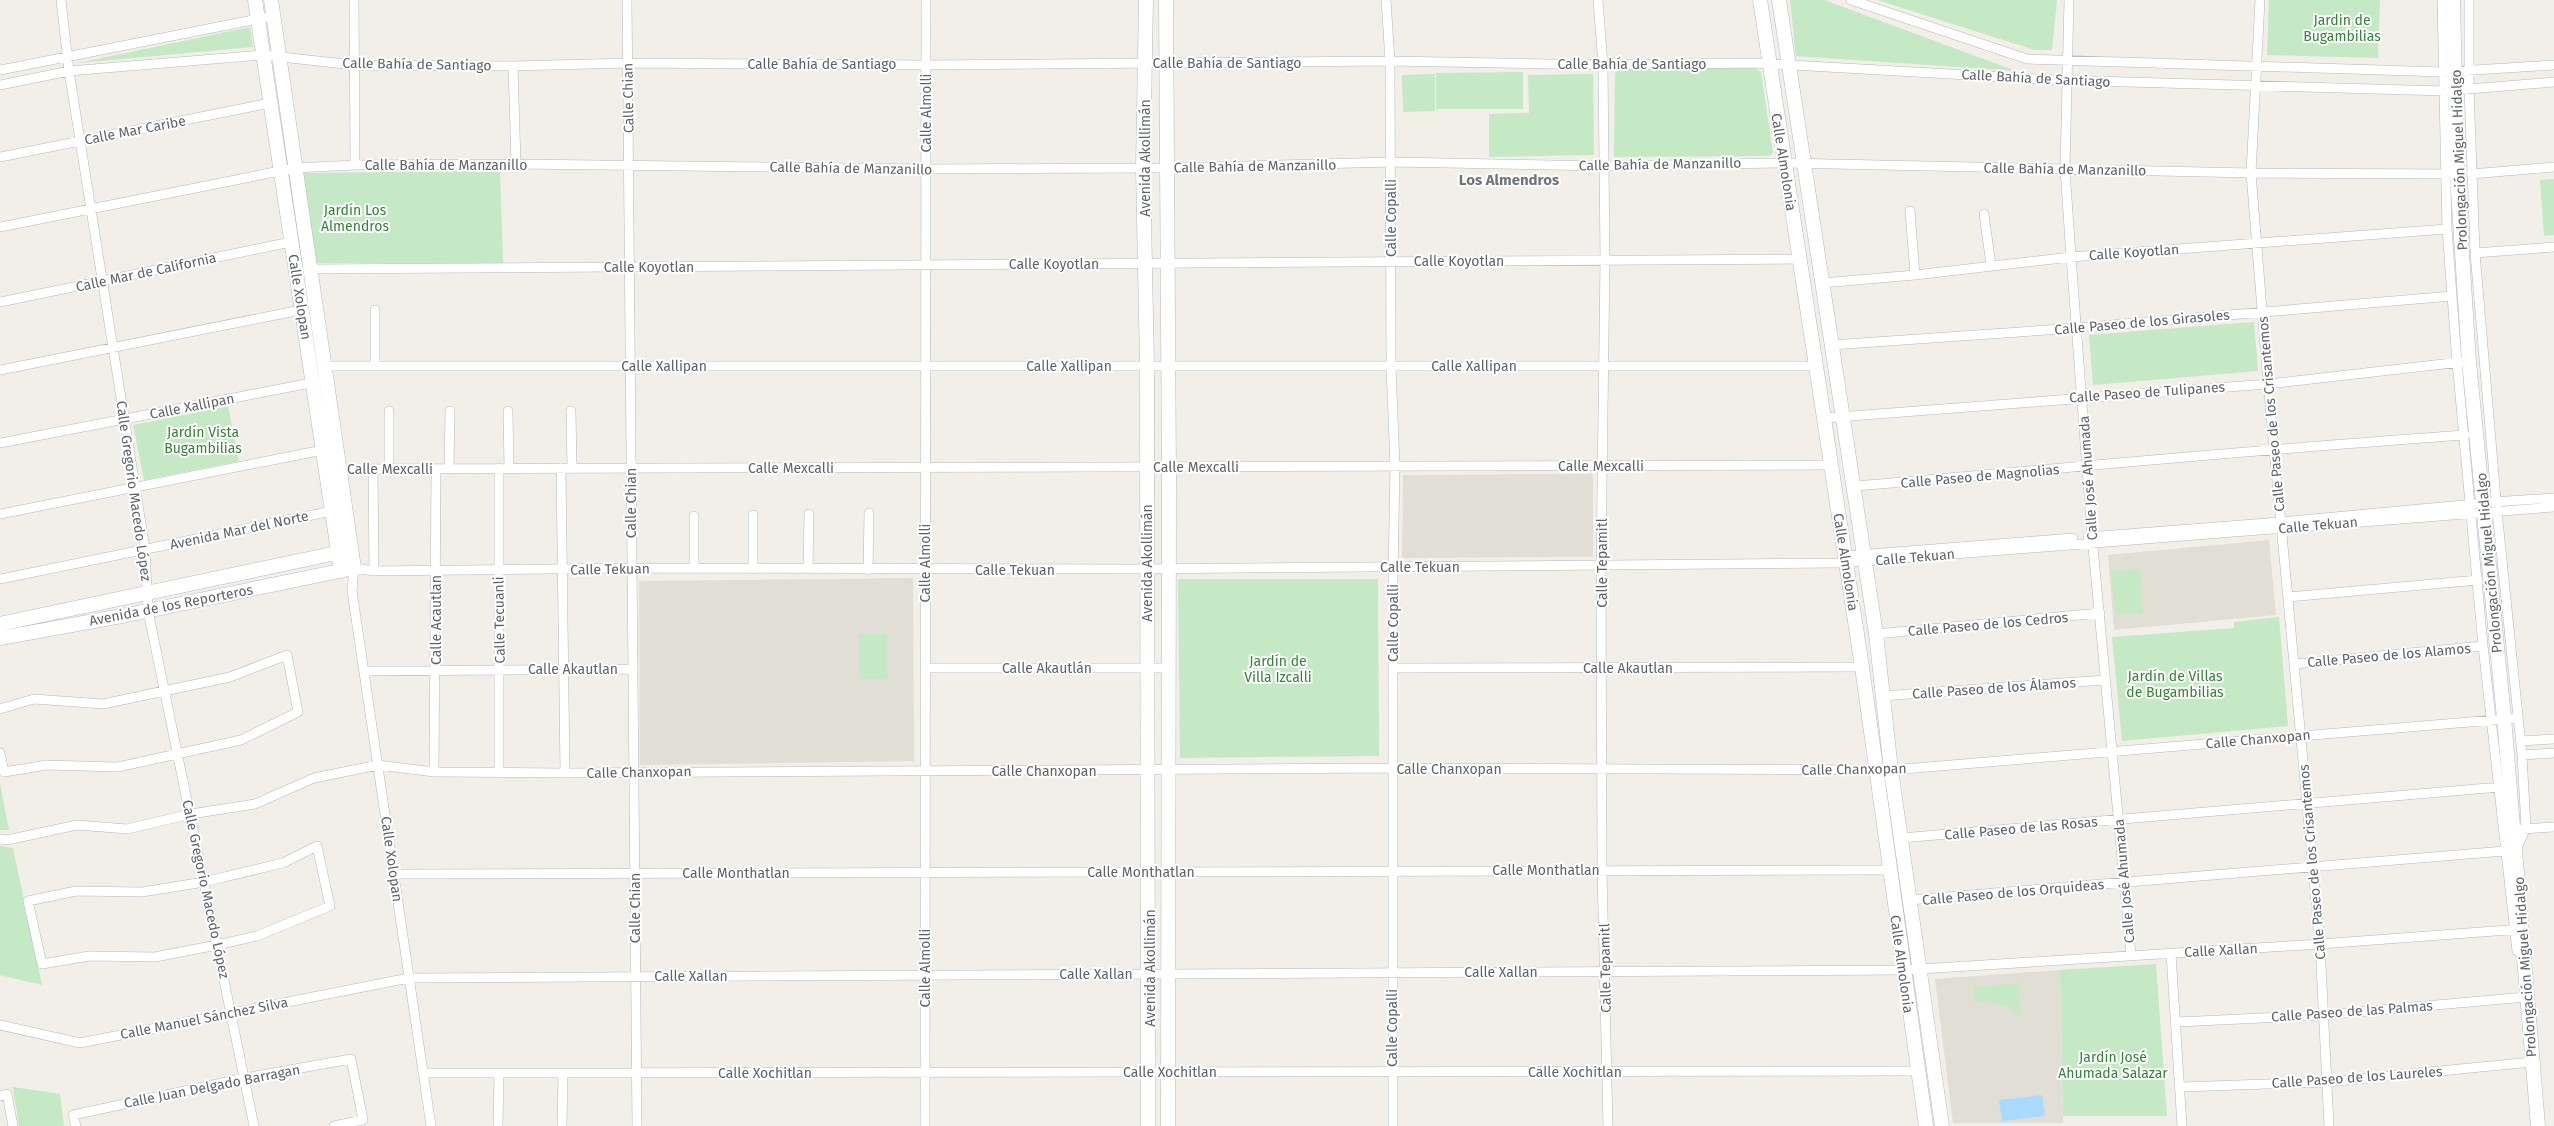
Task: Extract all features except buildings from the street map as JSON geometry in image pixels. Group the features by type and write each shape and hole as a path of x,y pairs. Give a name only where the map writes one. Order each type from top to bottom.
{"street":[{"name":"Calle Gregorio Macedo López","path":"61,0 69,71 145,549 149,594 148,610 254,1126"},
{"name":"Calle Xolopan","path":"255,0 301,310 321,376 339,469 347,569 352,591 431,1126"},
{"name":"Calle Xolopan","path":"271,0 310,269 321,376 323,450 332,511 345,551"},
{"path":"354,0 355,165"},
{"name":"Calle Chian","path":"627,0 637,1126"},
{"name":"Calle Almolli","path":"924,1126 926,0"},
{"name":"Avenida Akollimán","path":"1146,0 1143,168 1148,467 1146,569 1150,872 1148,1126"},
{"name":"Avenida Akollimán","path":"1166,0 1169,366 1168,1126"},
{"name":"Calle Copalli","path":"1386,0 1390,62 1392,162 1391,366 1395,466 1393,567 1393,1126"},
{"name":"Calle Tepamitl","path":"1598,0 1603,65 1602,166 1605,260 1601,565 1603,668 1602,870 1608,1126"},
{"name":"Calle Almolonia","path":"1760,0 1768,64 1785,163 1815,366 1825,418 1862,667 1926,1126"},
{"name":"Calle Almolonia","path":"1779,0 1876,634 1891,770 1942,1126"},
{"name":"Calle Bahía de Santiago","path":"1851,0 2027,59 2456,71 2554,65"},
{"name":"Calle José Ahumada","path":"2069,0 2066,61 2065,169 2070,257 2092,539 2131,955"},
{"name":"Calle Paseo de los Crisantemos","path":"2260,0 2255,66 2251,173 2268,384 2320,944 2329,1126"},
{"path":"2442,0 2456,71"},
{"name":"Prolongación Miguel Hidalgo","path":"2453,0 2456,90 2451,174 2463,362 2484,508 2498,719 2520,829 2510,851 2526,993 2538,1126"},
{"path":"2456,71 2469,0"},
{"path":"0,70 273,16"},
{"name":"Calle Bahía de Santiago","path":"0,85 69,71 263,55 354,65 513,66 628,63 926,65 1390,62 1603,65 1768,64 2067,80 2456,90 2554,82"},
{"path":"513,66 516,164"},
{"path":"2456,90 2471,174 2475,253 2484,508 2478,580 2483,646 2498,719 2500,787 2510,851"},
{"name":"Calle Mar Caribe","path":"0,157 270,104"},
{"name":"Calle Bahía de Manzanillo","path":"0,227 295,168 355,165 516,164 926,169 1166,168 1392,162 1602,166 1803,163 2251,173 2451,174"},
{"path":"2471,174 2554,167"},
{"path":"2451,174 2447,229 2452,296 2463,362 2465,435 2484,508 2518,718 2522,755 2520,829 2554,826"},
{"path":"1910,210 1915,275"},
{"path":"1984,214 1991,265"},
{"name":"Calle Koyotlan","path":"1822,282 1915,275 2070,257 2447,229"},
{"name":"Calle Mar de California","path":"0,302 291,242"},
{"path":"2475,253 2554,247"},
{"name":"Calle Koyotlan","path":"310,269 1799,259"},
{"name":"Calle Paseo de los Girasoles","path":"1831,345 2076,328 2452,296"},
{"path":"0,370 301,310"},
{"path":"375,310 375,366"},
{"name":"Calle Paseo de Tulipanes","path":"1825,418 2268,384 2463,362"},
{"name":"Calle Xallipan","path":"0,443 375,366 1815,366"},
{"path":"389,411 389,469"},
{"path":"449,468 450,411"},
{"path":"508,411 509,468"},
{"path":"571,411 572,468"},
{"name":"Calle Paseo de Magnolias","path":"1854,486 2087,467 2274,448 2465,435"},
{"path":"0,514 323,450"},
{"name":"Calle Mexcalli","path":"339,469 1831,465"},
{"name":"Calle Tecuanli","path":"498,771 500,670 497,570 499,468"},
{"path":"561,468 565,773"},
{"path":"373,469 374,571"},
{"name":"Calle Acautlan","path":"434,772 436,469"},
{"path":"2484,508 2554,498"},
{"path":"2484,508 2554,507"},
{"name":"Calle Tekuan","path":"347,569 436,571 632,568 868,570 1169,569 1601,565 1846,559 2484,508"},
{"name":"Avenida Mar del Norte","path":"0,579 332,511"},
{"path":"868,570 869,513"},
{"path":"808,569 809,514"},
{"path":"753,515 753,569"},
{"path":"694,516 694,568"},
{"name":"Avenida de los Reporteros","path":"0,624 345,551"},
{"name":"Avenida de los Reporteros","path":"0,638 347,569"},
{"path":"2288,597 2478,580"},
{"name":"Calle Paseo de los Cedros","path":"1876,634 2100,613"},
{"name":"Calle Paseo de los Alamos","path":"2295,664 2483,646"},
{"path":"0,709 34,699 103,704 230,677 286,655 298,712 241,740 118,767 47,765 4,772 0,753"},
{"name":"Calle Akautlan","path":"1393,668 1862,667"},
{"name":"Calle Akautlán","path":"925,668 1169,668"},
{"name":"Calle Akautlan","path":"364,671 633,669"},
{"name":"Calle Paseo de los Álamos","path":"1882,696 2105,680"},
{"name":"Calle Chanxopan","path":"0,839 8,840 77,825 127,829 191,814 255,804 314,778 378,766 434,772 565,773 1168,771 1393,768 1891,770 2518,718"},
{"path":"2521,741 2554,739"},
{"path":"2522,755 2554,753"},
{"name":"Calle Paseo de las Rosas","path":"1901,838 2500,787"},
{"path":"316,846 330,906 257,936 217,945 155,957 89,956 42,964 28,900 76,891 142,892 204,882 283,863 316,846"},
{"name":"Calle Paseo de los Orquideas","path":"1909,900 2510,851"},
{"name":"Calle Monthatlan","path":"394,874 1889,870"},
{"name":"Calle Xallan","path":"409,978 1920,970 2518,929"},
{"path":"2171,953 2177,1022 2182,1126"},
{"name":"Calle Manuel Sánchez Silva","path":"0,1025 80,1043 409,978"},
{"name":"Calle Paseo de las Palmas","path":"2177,1022 2324,1015 2526,993"},
{"name":"Calle Juan Delgado Barragan","path":"76,1126 74,1115 245,1078 351,1060 362,1120 334,1126"},
{"name":"Calle Paseo de los Laureles","path":"2181,1086 2327,1082 2532,1062"},
{"name":"Calle Xochitlan","path":"423,1073 1918,1071"},
{"path":"498,1126 499,1073"},
{"path":"562,1126 563,1073"},
{"path":"4,1095 13,1126"}],"shaded area":[{"path":"1593,474 1593,557 1402,558 1403,475"},
{"path":"2269,540 2276,615 2114,630 2108,555"},
{"path":"913,578 914,761 640,765 639,581"},
{"path":"2060,970 2063,1123 1953,1123 1935,979"}],"green space":[{"path":"1790,0 1824,0 2016,71 1796,56"},
{"path":"1877,0 2057,0 2052,50 2035,50"},
{"name":"Jardin de Bugambilias","path":"2269,0 2380,0 2378,58 2267,55"},
{"path":"250,27 253,47 78,63"},
{"path":"1621,68 1756,68 1761,72 1773,153 1769,156 1614,157 1615,73"},
{"path":"1523,72 1523,109 1436,109 1436,73"},
{"path":"1435,74 1435,111 1403,112 1402,75"},
{"path":"1593,74 1594,155 1489,157 1489,114 1529,113 1528,75"},
{"name":"Jardín Los Almendros","path":"500,171 503,263 315,263 302,173"},
{"path":"2554,179 2554,235 2544,236 2540,180"},
{"path":"2254,322 2258,371 2093,385 2089,335"},
{"name":"Jardín Vista Bugambilias","path":"228,406 239,461 144,480 133,425"},
{"path":"2140,569 2143,613 2115,615 2111,571"},
{"name":"Jardín de Villa Izcalli","path":"1178,579 1378,579 1379,756 1180,758"},
{"name":"Jardín de Villas de Bugambilias","path":"2279,617 2288,726 2122,741 2112,637 2234,628 2234,622"},
{"path":"859,634 887,634 887,679 859,679"},
{"path":"0,784 9,830 0,830"},
{"path":"0,846 13,848 42,985 0,975"},
{"name":"Jardín José Ahumada Salazar","path":"2156,964 2167,1116 2063,1116 2060,970"},
{"path":"2019,983 2021,1017 2000,1005 1988,1002 1975,1002 1973,987"},
{"path":"13,1087 60,1094 64,1126 19,1126"}],"water":[{"path":"2042,1095 2045,1116 2002,1121 1999,1100"}],"district":[{"name":"Los Almendros","path":"1509,180"}]}
